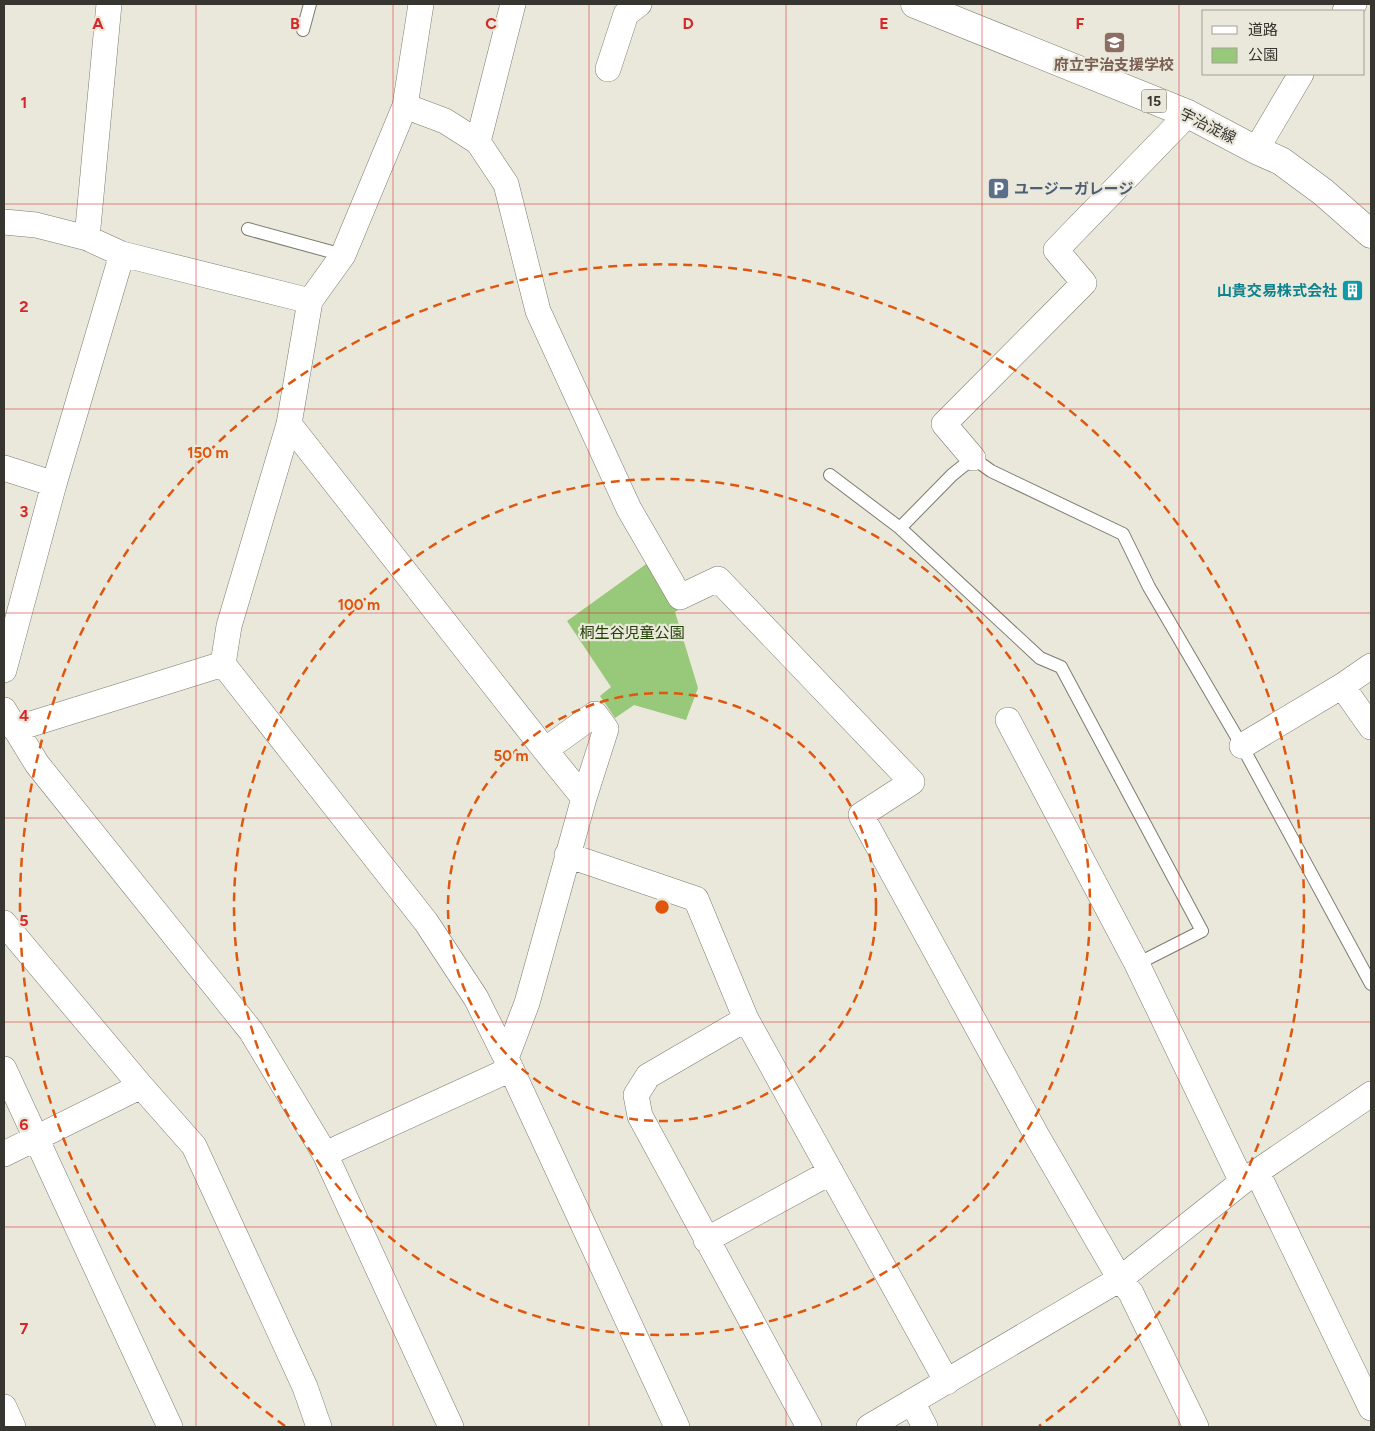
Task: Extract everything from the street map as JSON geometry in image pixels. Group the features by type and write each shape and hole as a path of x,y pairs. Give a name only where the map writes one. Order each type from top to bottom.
{"main road":[{"name":"宇治淀線","path":"915,4 1188,114 1256,150 1282,161 1323,192 1371,234"}],"street":[{"path":"87,238 109,4"},
{"path":"421,4 405,106 343,255 310,301 288,424 229,626 223,664 426,922 476,998 677,1427"},
{"path":"478,142 513,4"},
{"path":"608,69 626,14 639,4"},
{"path":"1256,150 1300,75"},
{"path":"405,106 445,121 478,142 506,184 541,319 629,509 680,597 718,579 912,782 861,816 1037,1136 1120,1279 1132,1293 1196,1427"},
{"path":"973,458 944,424 1084,282 1056,250 1188,114"},
{"path":"4,222 36,224 87,238 122,254 310,301"},
{"path":"4,670 54,484 122,254"},
{"path":"288,424 584,798"},
{"path":"4,468 54,484"},
{"path":"223,664 9,720 37,764 251,1030 325,1154 451,1427"},
{"path":"1242,746 1342,686 1371,666"},
{"path":"1342,686 1371,727"},
{"path":"325,1154 508,1063 527,1003 567,855 606,729 595,714 545,750"},
{"path":"1008,720 1371,1408"},
{"path":"567,855 696,898 746,1019 947,1382"},
{"path":"4,923 194,1146 305,1387 319,1427"},
{"path":"746,1019 648,1076 636,1095 640,1116 706,1240 810,1427"},
{"path":"4,1069 170,1427"},
{"path":"4,1154 141,1086"},
{"path":"869,1427 1120,1279 1249,1177 1371,1094"},
{"path":"706,1240 831,1172"},
{"path":"912,1402 925,1427"},
{"path":"4,1406 13,1427"}],"lane":[{"path":"303,30 310,4"},
{"path":"248,229 343,255"},
{"path":"900,528 952,475 973,458 991,471 1123,534 1148,587 1242,746 1371,984"},
{"path":"830,475 900,528 1040,658 1061,668 1202,931 1137,964"}],"green space":[{"name":"桐生谷児童公園","path":"649,562 685,605 675,612 698,688 686,720 634,705 615,718 600,696 611,687 567,621"}],"place":[{"name":"府立宇治支援学校","path":"1114,42"},
{"name":"ユージーガレージ","path":"998,189"},
{"name":"山貴交易株式会社","path":"1353,291"}]}
